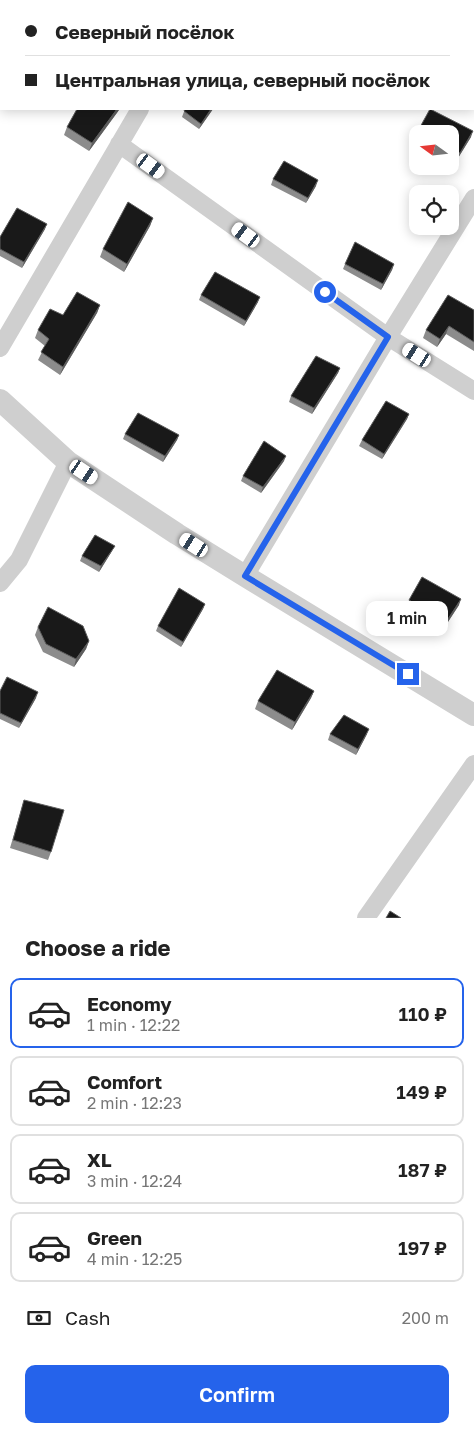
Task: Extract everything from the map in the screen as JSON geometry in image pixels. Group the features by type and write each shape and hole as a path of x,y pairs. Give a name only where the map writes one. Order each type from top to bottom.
{"street":[{"path":"0,348 139,110"},
{"path":"119,144 388,337 474,391"},
{"path":"245,576 388,337 474,198"},
{"path":"0,400 68,462 177,534 474,715"},
{"path":"0,583 19,560 68,462"},
{"path":"366,918 474,764"}],"building":[{"path":"76,110 116,110 92,143 67,127"},
{"path":"184,110 210,110 201,124"},
{"path":"429,110 473,131 460,153 459,125 421,125"},
{"path":"284,161 318,180 308,198 273,179"},
{"path":"128,202 153,218 127,264 103,249"},
{"path":"17,208 47,224 24,262 0,249 0,237"},
{"path":"355,242 394,264 383,284 345,264"},
{"path":"215,272 260,297 246,321 201,295"},
{"path":"77,292 100,305 63,367 41,352 49,339 38,330 50,309 63,315"},
{"path":"448,295 474,310 474,342 449,326 440,339 426,330"},
{"path":"316,356 340,368 314,408 291,396"},
{"path":"386,401 409,414 384,454 362,440"},
{"path":"138,413 179,435 165,456 125,434"},
{"path":"264,441 286,456 263,487 243,476"},
{"path":"95,535 115,546 101,566 82,556"},
{"path":"422,577 461,599 446,622 409,600"},
{"path":"179,588 205,604 183,642 158,626"},
{"path":"48,607 83,626 89,641 76,659 46,644 38,627"},
{"path":"277,670 314,691 295,722 258,701"},
{"path":"7,677 38,692 21,723 0,713 0,691"},
{"path":"344,715 369,729 358,749 330,734"},
{"path":"24,800 64,810 51,852 13,840"},
{"path":"390,911 401,918 386,918"}],"route":[{"path":"325,292 388,337 245,576 408,674"}]}
